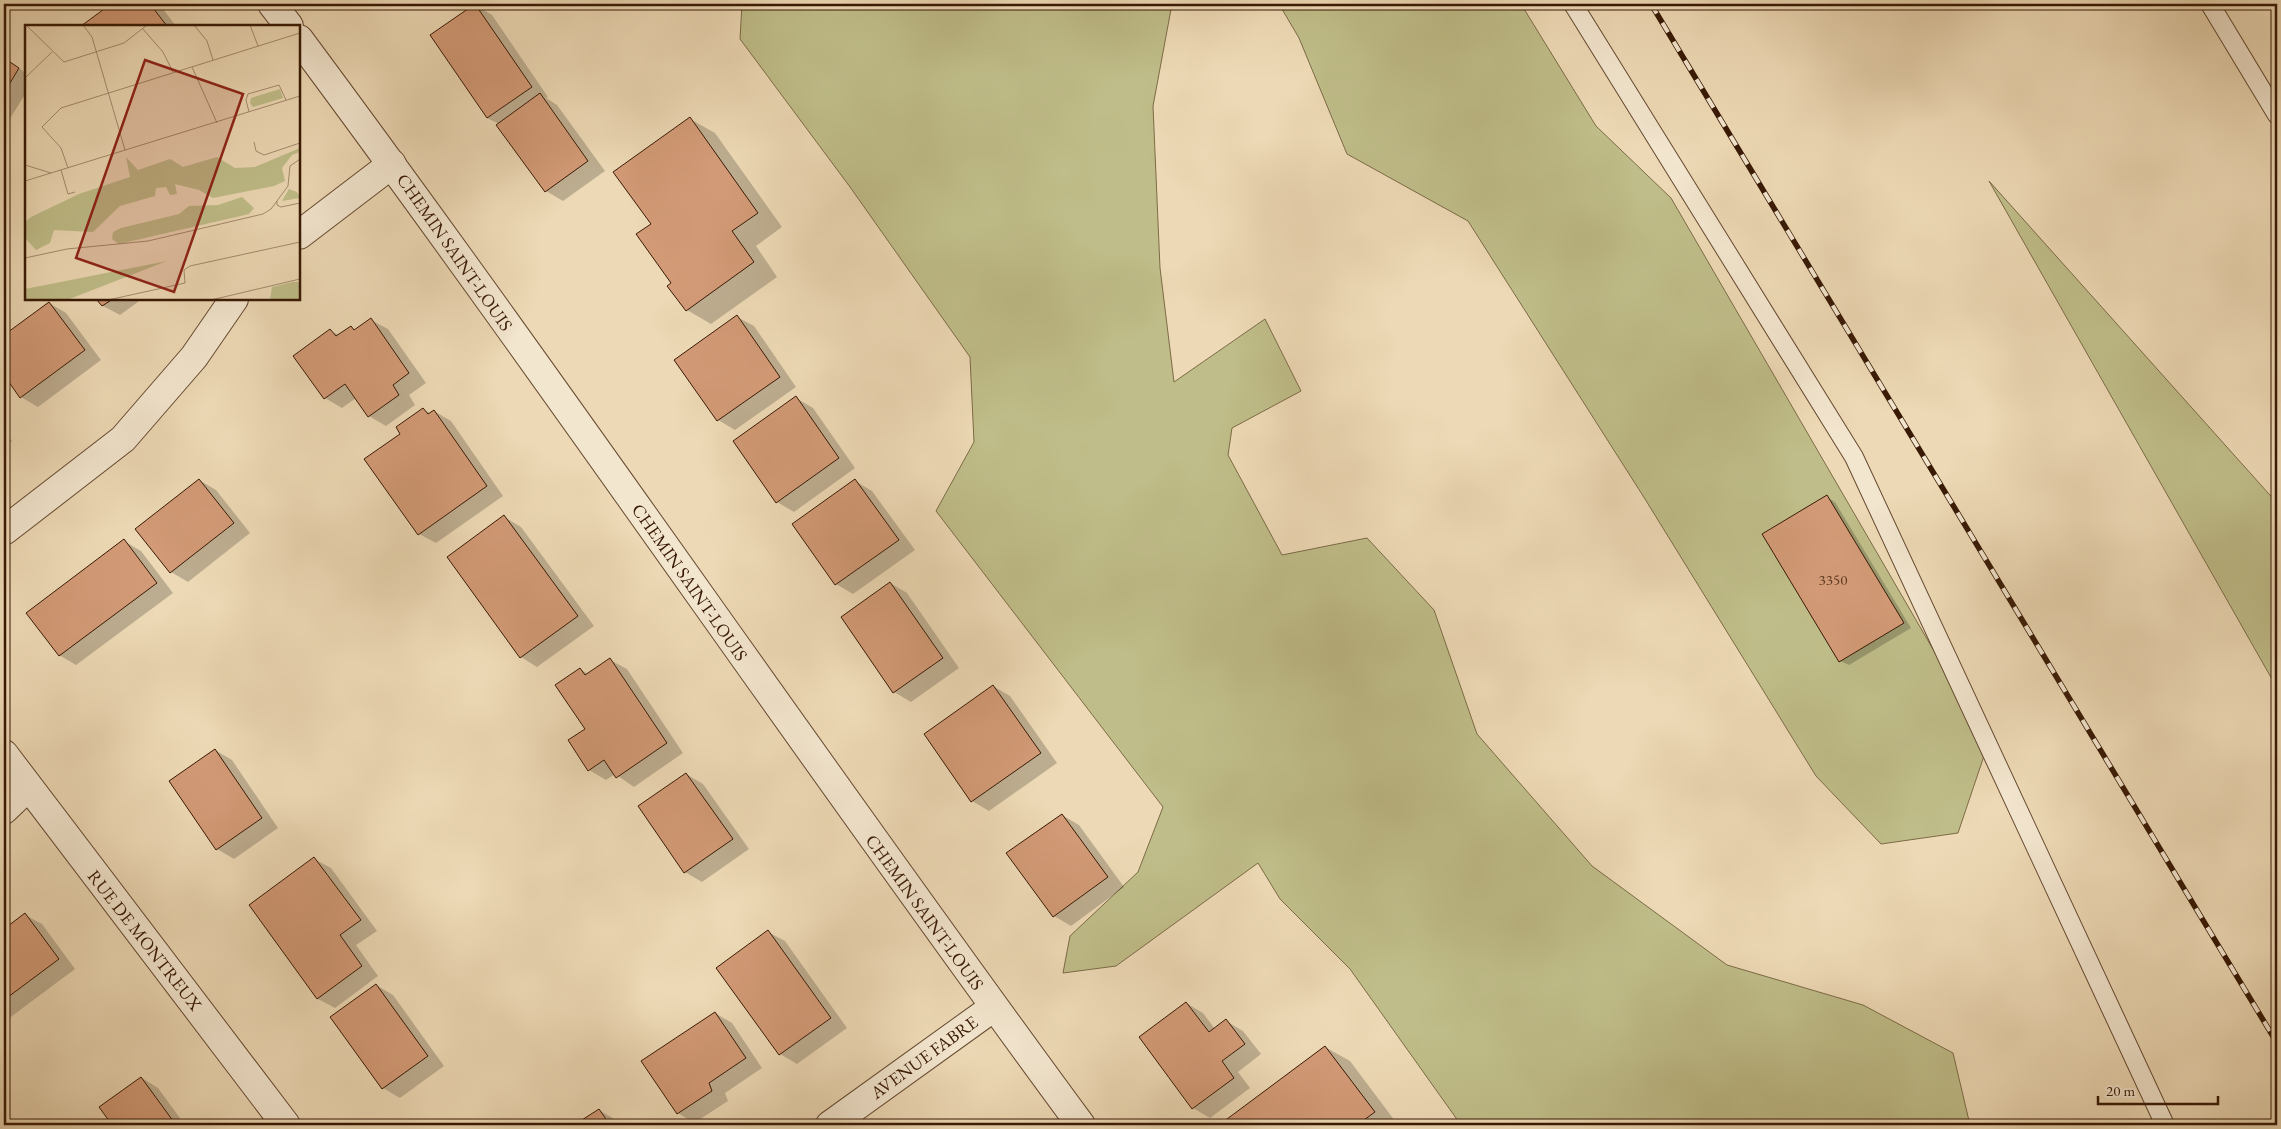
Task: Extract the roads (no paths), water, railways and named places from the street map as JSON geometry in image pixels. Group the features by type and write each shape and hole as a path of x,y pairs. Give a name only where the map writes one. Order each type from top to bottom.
{"street":[{"path":"272,4 288,25"},
{"name":"CHEMIN SAINT-LOUIS","path":"300,40 392,164 994,1007 1081,1125"},
{"path":"300,235 392,164"},
{"path":"4,531 123,439 194,357 233,300"},
{"name":"RUE DE MONTREUX","path":"4,754 286,1125"},
{"path":"4,810 28,787"},
{"name":"AVENUE FABRE","path":"830,1125 994,1007"}],"lane":[{"path":"1573,4 1854,457 2165,1125"},
{"path":"2210,4 2277,115"}],"railway":[{"path":"1651,4 2277,1043"}]}
